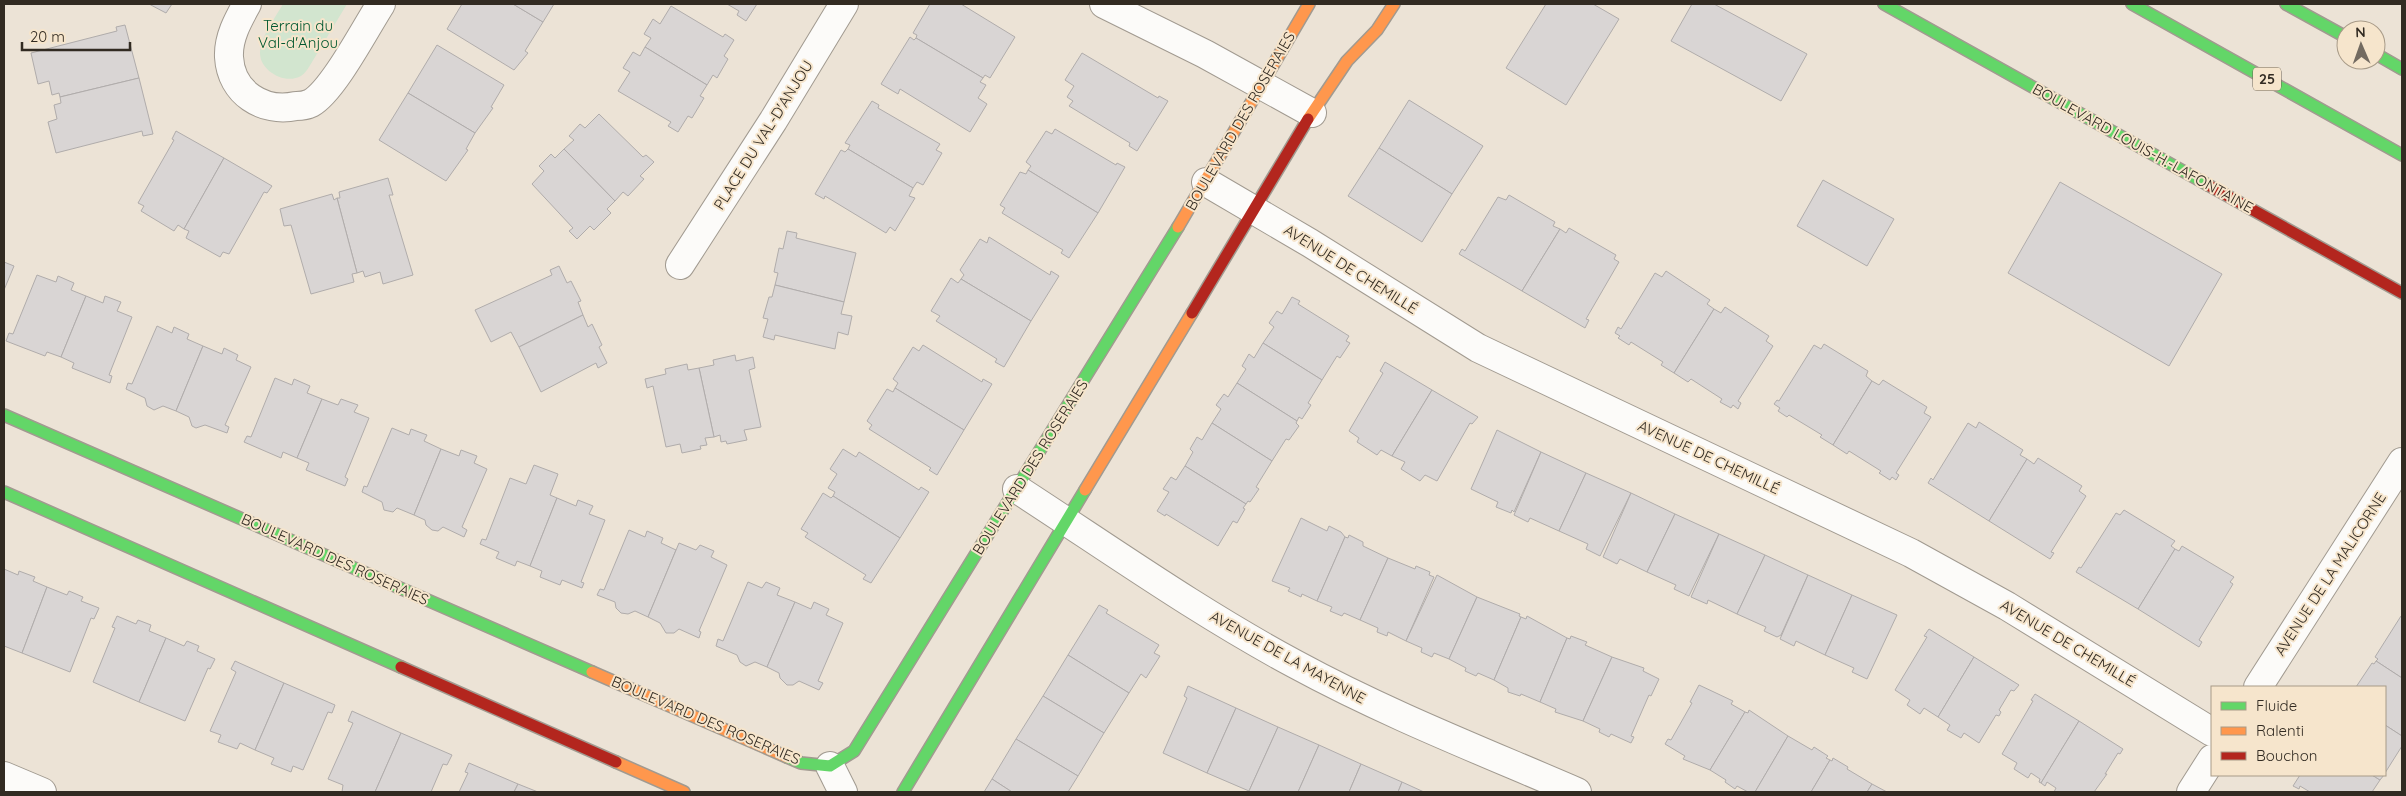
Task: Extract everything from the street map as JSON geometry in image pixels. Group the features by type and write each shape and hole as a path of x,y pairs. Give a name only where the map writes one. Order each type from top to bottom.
{"main road":[{"name":"BOULEVARD DES ROSERAIES","path":"4,415 801,763 830,766 854,751 1206,182 1309,4"},
{"path":"903,792 1312,113 1347,61 1377,30 1394,4"},
{"name":"BOULEVARD LOUIS-H.-LAFONTAINE","path":"1884,4 2402,294"},
{"name":"25","path":"2132,4 2402,155"},
{"path":"2286,4 2336,32"},
{"path":"2386,60 2402,69"},
{"path":"4,492 684,792"}],"street":[{"path":"247,4 234,28 229,58 237,84 257,104 284,109 311,104 330,84 381,4"},
{"name":"PLACE DU VAL-D'ANJOU","path":"680,265 773,121 844,4"},
{"path":"1104,4 1263,85 1312,113"},
{"name":"AVENUE DE CHEMILLÉ","path":"1206,182 1478,348 1911,553 2007,606 2211,731"},
{"name":"AVENUE DE LA MALICORNE","path":"2259,686 2402,462"},
{"name":"AVENUE DE LA MAYENNE","path":"1016,489 1233,630 1296,665 1372,703 1577,792"},
{"path":"2191,792 2211,761"},
{"path":"830,766 843,792"},
{"path":"4,776 42,792"}],"green space":[{"name":"Terrain du Val-d'Anjou","path":"283,4 347,4 308,68 302,75 288,79 274,75 269,71 261,60 260,53 272,21"}],"building":[{"path":"149,4 172,4 166,13"},
{"path":"462,4 513,4 543,22 525,51 528,53 514,70 447,29"},
{"path":"513,4 554,4 543,22"},
{"path":"727,4 757,4 746,21 737,15 739,11"},
{"path":"930,4 961,4 1015,37 990,78 985,75 983,78 916,38 917,35 913,33"},
{"path":"1546,4 1593,4 1619,19 1566,105 1506,68"},
{"path":"1692,4 1714,4 1807,54 1781,101 1671,41"},
{"path":"671,6 723,37 725,34 734,40 724,56 728,59 717,78 713,75 707,85 645,47 651,38 644,34 653,19 660,24"},
{"path":"125,25 139,78 60,97 59,93 52,95 49,81 38,84 31,53 117,31 116,27"},
{"path":"910,37 914,40 916,38 983,78 980,82 986,85 978,98 987,104 970,132 900,89 898,94 881,84"},
{"path":"437,45 504,85 491,107 493,108 475,133 408,93"},
{"path":"645,47 707,85 700,96 704,98 692,118 688,116 678,132 668,126 671,122 618,91 630,72 623,68 633,52 640,56"},
{"path":"1082,53 1158,98 1159,96 1168,101 1137,151 1129,146 1130,143 1069,106 1073,101 1067,97 1074,86 1065,80"},
{"path":"139,78 153,134 143,136 142,131 56,153 48,122 57,119 54,105 61,103 60,97"},
{"path":"408,93 475,133 466,149 468,150 446,181 379,140"},
{"path":"1409,100 1483,146 1452,194 1379,148"},
{"path":"872,101 879,105 878,108 940,144 936,150 942,153 923,185 917,182 913,188 848,149 850,145 845,143"},
{"path":"599,114 643,157 646,155 654,162 640,176 644,179 628,196 623,192 615,201 564,149 574,140 569,136 580,124 585,128"},
{"path":"1055,129 1116,165 1117,163 1125,167 1098,213 1028,170 1031,166 1026,162 1046,131 1052,134"},
{"path":"176,131 224,158 184,229 178,225 174,231 141,211 144,206 138,203 174,140 172,139"},
{"path":"1379,148 1452,194 1422,242 1348,196"},
{"path":"564,149 615,201 607,209 611,213 594,230 590,226 577,239 569,231 573,228 532,184 544,171 539,166 551,154 555,158"},
{"path":"848,149 913,188 909,196 915,198 895,231 890,227 886,233 825,196 824,199 815,194 841,150 845,152"},
{"path":"224,158 272,186 267,193 264,192 229,254 223,252 220,257 186,238 189,231 184,229"},
{"path":"1028,170 1098,213 1069,258 1061,253 1063,250 1002,213 1005,208 1000,205 1020,172 1026,174"},
{"path":"388,178 393,195 389,195 413,275 383,284 380,272 365,277 363,271 357,273 337,198 340,198 339,192"},
{"path":"1823,180 1894,219 1867,266 1797,226"},
{"path":"2060,182 2222,274 2169,366 2008,273"},
{"path":"332,194 334,200 337,198 357,273 352,274 354,282 311,294 291,225 284,226 280,209"},
{"path":"1509,195 1555,222 1553,226 1560,229 1522,291 1459,254 1462,249 1465,251 1498,197 1506,200"},
{"path":"1569,228 1616,255 1614,259 1619,262 1586,319 1589,320 1585,328 1522,291 1560,229 1566,233"},
{"path":"787,231 797,233 796,238 856,253 844,302 775,285 778,273 774,272 779,248 783,249"},
{"path":"989,237 1050,275 1051,271 1059,276 1031,321 961,279 964,275 960,270 980,239 987,243"},
{"path":"4,262 14,266 4,290"},
{"path":"559,266 567,283 571,281 581,301 578,302 583,315 519,347 511,332 491,342 475,310 552,275 550,270"},
{"path":"1666,271 1710,300 1707,304 1714,309 1674,373 1661,365 1663,362 1631,342 1629,345 1618,338 1620,336 1615,333 1618,327 1621,329 1655,273 1662,277"},
{"path":"37,275 56,282 58,276 74,283 71,290 86,296 61,357 47,352 45,356 6,341 9,333 13,334"},
{"path":"951,278 958,283 961,279 1031,321 1004,367 995,362 997,359 936,321 940,316 931,311"},
{"path":"775,285 844,302 841,314 852,316 848,335 838,332 835,349 775,335 774,340 763,337 768,319 763,318 769,297 772,297"},
{"path":"86,296 103,303 105,296 121,302 117,311 132,317 109,375 112,376 110,383 72,368 74,363 61,357"},
{"path":"1292,297 1300,301 1298,304 1349,336 1346,341 1350,343 1340,358 1337,356 1322,380 1263,343 1274,327 1269,323 1277,311 1282,314"},
{"path":"1725,307 1769,336 1766,341 1773,346 1738,401 1741,403 1738,409 1733,405 1731,408 1720,402 1722,399 1691,379 1688,382 1674,373 1714,309 1721,313"},
{"path":"583,315 588,327 592,324 602,345 599,347 607,363 598,368 596,363 541,392 519,347"},
{"path":"157,326 172,333 174,327 189,334 187,339 203,346 176,411 163,406 154,410 147,406 145,398 126,389 128,383 132,384"},
{"path":"1263,343 1322,380 1308,403 1311,405 1302,419 1299,417 1297,421 1237,383 1246,369 1242,366 1249,354 1254,358"},
{"path":"1824,344 1868,371 1866,376 1872,381 1833,445 1820,437 1822,435 1789,415 1787,417 1778,411 1780,408 1774,404 1777,400 1779,401 1814,345 1821,349"},
{"path":"923,345 982,382 983,379 992,384 964,430 895,388 898,383 893,379 913,347 919,351"},
{"path":"203,346 222,354 224,348 238,355 236,360 251,367 225,425 229,427 227,433 205,425 196,428 192,426 189,417 176,411"},
{"path":"735,355 736,361 753,357 755,368 749,370 761,427 744,430 747,440 727,444 726,441 721,442 720,435 714,437 699,368 714,365 713,360"},
{"path":"1385,362 1432,390 1392,456 1381,450 1377,455 1357,442 1359,438 1349,431 1383,373 1380,371"},
{"path":"687,364 688,370 699,368 714,437 705,438 707,445 700,446 701,449 682,453 680,444 666,447 653,386 647,388 645,379 666,374 665,369"},
{"path":"275,378 292,385 294,379 310,386 307,393 322,399 297,458 283,452 281,458 244,442 247,436 251,437"},
{"path":"1883,380 1927,407 1924,413 1931,417 1896,473 1899,475 1896,480 1892,477 1890,480 1879,473 1881,471 1849,451 1847,454 1833,445 1872,381 1879,385"},
{"path":"1237,383 1297,421 1296,423 1299,426 1289,440 1286,439 1272,461 1212,423 1221,409 1216,405 1224,394 1228,397"},
{"path":"895,388 964,430 937,475 929,470 931,468 869,429 872,425 867,421 887,389 893,392"},
{"path":"1432,390 1478,417 1472,424 1470,423 1437,481 1425,475 1420,481 1401,469 1405,462 1392,456"},
{"path":"322,399 338,405 341,399 358,405 354,412 369,418 345,477 348,479 345,486 306,470 309,463 297,458"},
{"path":"1979,422 2023,450 2020,455 2027,459 1989,521 1928,483 1931,478 1933,480 1968,423 1976,428"},
{"path":"1212,423 1272,461 1256,487 1259,489 1250,502 1248,501 1246,504 1185,466 1193,452 1190,449 1197,437 1202,440"},
{"path":"392,428 409,435 411,429 427,435 424,441 441,449 414,515 397,508 393,512 384,510 382,502 362,492 364,486 367,487"},
{"path":"1497,430 1541,452 1514,512 1512,510 1511,513 1496,507 1498,502 1471,489"},
{"path":"441,449 459,456 461,450 477,456 474,463 487,469 462,527 467,530 464,537 443,527 438,531 432,530 426,525 425,520 414,515"},
{"path":"843,449 856,457 859,452 919,490 921,487 929,492 900,538 833,496 835,492 828,488 837,474 830,469"},
{"path":"1541,452 1586,473 1559,531 1530,518 1528,522 1514,515"},
{"path":"2038,458 2082,486 2079,491 2086,496 2051,552 2054,553 2050,559 1989,521 2027,459 2034,464"},
{"path":"534,465 558,474 550,495 557,498 530,566 517,561 515,566 496,558 499,552 480,544 482,539 486,540 510,478 526,484"},
{"path":"1185,466 1246,504 1237,523 1233,521 1218,546 1166,514 1165,516 1157,511 1169,492 1163,489 1171,477 1176,480"},
{"path":"1586,473 1631,493 1600,556 1586,549 1588,544 1559,531"},
{"path":"823,493 831,498 833,496 900,538 871,583 863,579 866,575 805,537 808,533 801,529"},
{"path":"1631,493 1675,514 1647,572 1620,559 1617,564 1603,557"},
{"path":"557,498 576,506 578,500 593,506 589,514 605,520 581,582 584,583 582,588 562,580 560,585 540,577 542,571 530,566"},
{"path":"2124,510 2175,541 2171,546 2175,549 2138,609 2076,572 2079,567 2081,568 2116,513 2120,515"},
{"path":"1675,514 1719,534 1689,596 1674,589 1676,585 1647,572"},
{"path":"1301,518 1327,531 1329,526 1341,532 1345,537 1317,601 1302,594 1301,597 1288,591 1290,588 1272,581"},
{"path":"629,530 645,537 647,531 663,538 661,543 676,550 648,617 635,611 628,614 621,613 616,608 615,602 597,595 600,589 604,590"},
{"path":"1719,534 1765,555 1737,614 1708,600 1707,604 1691,597"},
{"path":"1349,535 1363,542 1363,546 1388,558 1360,620 1344,613 1342,616 1330,611 1332,607 1317,601 1345,537 1348,538"},
{"path":"679,543 696,550 700,545 714,551 711,557 727,565 699,631 701,632 699,638 679,629 674,633 666,633 660,623 648,617"},
{"path":"2182,546 2234,577 2230,582 2233,584 2199,640 2202,642 2199,647 2138,609 2175,549 2179,551"},
{"path":"1765,555 1808,575 1781,635 1777,637 1764,631 1766,627 1737,614"},
{"path":"1388,558 1415,569 1416,566 1430,572 1429,575 1434,577 1406,641 1388,632 1387,636 1377,632 1378,628 1360,620"},
{"path":"4,569 18,575 19,571 35,577 33,581 47,587 22,653 4,646"},
{"path":"1437,575 1477,597 1449,659 1434,653 1432,657 1421,652 1422,648 1406,641"},
{"path":"1808,575 1852,595 1825,655 1796,641 1794,646 1780,639"},
{"path":"748,582 762,588 766,582 780,588 777,595 795,602 767,667 755,662 746,666 740,662 737,655 716,646 718,639 723,641"},
{"path":"47,587 67,595 69,591 83,597 81,601 99,608 94,619 91,618 70,672 22,653"},
{"path":"1852,595 1897,615 1867,679 1852,672 1854,668 1825,655"},
{"path":"1477,597 1520,614 1519,616 1521,617 1494,680 1478,673 1476,676 1465,671 1466,668 1449,659"},
{"path":"795,602 811,609 814,602 829,609 826,615 843,623 818,681 823,683 819,690 799,681 793,685 787,685 780,678 779,673 767,667"},
{"path":"1099,605 1108,610 1106,613 1159,645 1154,653 1160,656 1146,678 1141,674 1129,693 1068,655"},
{"path":"117,616 136,624 138,620 151,625 149,631 166,638 139,702 93,682 115,628 112,627"},
{"path":"1527,616 1567,638 1540,702 1521,694 1520,696 1508,692 1508,688 1494,680 1521,617 1526,619"},
{"path":"2401,616 2402,678 2376,661 2378,659 2375,657"},
{"path":"1929,629 1974,657 1938,717 1924,708 1920,714 1907,705 1910,700 1895,690 1927,637 1924,636"},
{"path":"1571,636 1587,642 1585,645 1612,657 1583,721 1555,712 1556,709 1540,702 1567,638 1570,639"},
{"path":"166,638 184,646 187,641 199,646 197,651 215,659 210,669 208,668 185,721 139,702"},
{"path":"1068,655 1129,693 1104,733 1043,696"},
{"path":"1612,657 1644,668 1643,671 1659,679 1651,696 1649,695 1631,736 1634,737 1631,743 1611,734 1609,737 1599,732 1600,729 1583,721"},
{"path":"1974,657 2019,685 2014,691 2011,690 1999,710 2001,712 1999,716 1996,715 1979,743 1964,733 1961,738 1947,730 1950,725 1938,717"},
{"path":"235,661 284,683 255,750 240,743 237,749 218,742 221,735 210,731 236,672 231,669"},
{"path":"2376,661 2402,678 2402,736 2386,726 2386,686 2357,686 2372,663 2374,664"},
{"path":"284,683 335,705 332,713 328,712 303,770 293,766 291,772 271,764 274,758 255,750"},
{"path":"1699,685 1733,701 1731,704 1745,712 1710,770 1683,759 1685,756 1665,744 1668,739 1671,740 1692,703 1690,702"},
{"path":"1188,686 1236,708 1207,773 1163,753 1187,698 1184,696"},
{"path":"2035,694 2079,721 2041,783 2039,782 2040,779 2031,773 2028,778 2014,769 2017,763 2002,754 2033,701 2031,700"},
{"path":"1043,696 1104,733 1078,776 1016,739"},
{"path":"1236,708 1278,727 1249,791 1207,773"},
{"path":"1749,710 1788,736 1755,792 1748,792 1737,786 1735,789 1725,782 1726,780 1710,770 1745,712 1748,713"},
{"path":"352,711 401,733 375,792 342,792 343,785 328,779 353,723 348,721"},
{"path":"2079,721 2123,749 2120,754 2118,753 2105,774 2107,774 2094,792 2054,792 2056,788 2047,782 2045,786 2041,783"},
{"path":"2386,726 2402,736 2402,746 2386,771"},
{"path":"1278,727 1319,745 1298,792 1251,792 1249,791"},
{"path":"401,733 452,755 447,765 443,764 431,792 375,792"},
{"path":"1788,736 1812,750 1814,747 1828,756 1826,758 1830,760 1811,792 1755,792"},
{"path":"1016,739 1078,776 1068,792 1012,792 992,779"},
{"path":"1319,745 1361,764 1349,792 1298,792"},
{"path":"1833,758 1872,784 1867,792 1811,792"},
{"path":"469,763 518,784 514,792 459,792 468,773 465,772"},
{"path":"1361,764 1402,782 1398,792 1349,792"},
{"path":"2299,776 2374,776 2380,780 2372,792 2310,792 2300,786 2299,789 2293,786"},
{"path":"2374,776 2383,776 2380,780"},
{"path":"992,779 1012,792 984,792"},
{"path":"1402,782 1424,792 1398,792"},
{"path":"518,784 538,792 514,792"},
{"path":"1872,784 1887,792 1867,792"}],"traffic: fast":[{"path":"1884,4 2208,185"},
{"path":"2132,4 2402,155"},
{"path":"2286,4 2336,32"},
{"path":"2386,60 2402,69"},
{"path":"787,757 801,763 830,766 854,751 1178,227"},
{"path":"4,415 592,672"},
{"path":"903,792 1085,490"},
{"path":"4,492 401,667"}],"traffic: slow":[{"path":"1178,227 1309,4"},
{"path":"1308,119 1347,61 1377,30 1394,4"},
{"path":"1085,490 1192,313"},
{"path":"592,672 787,757"},
{"path":"616,762 684,792"}],"traffic: jam":[{"path":"1192,313 1308,119"},
{"path":"2208,185 2402,293"},
{"path":"401,667 616,762"}]}
